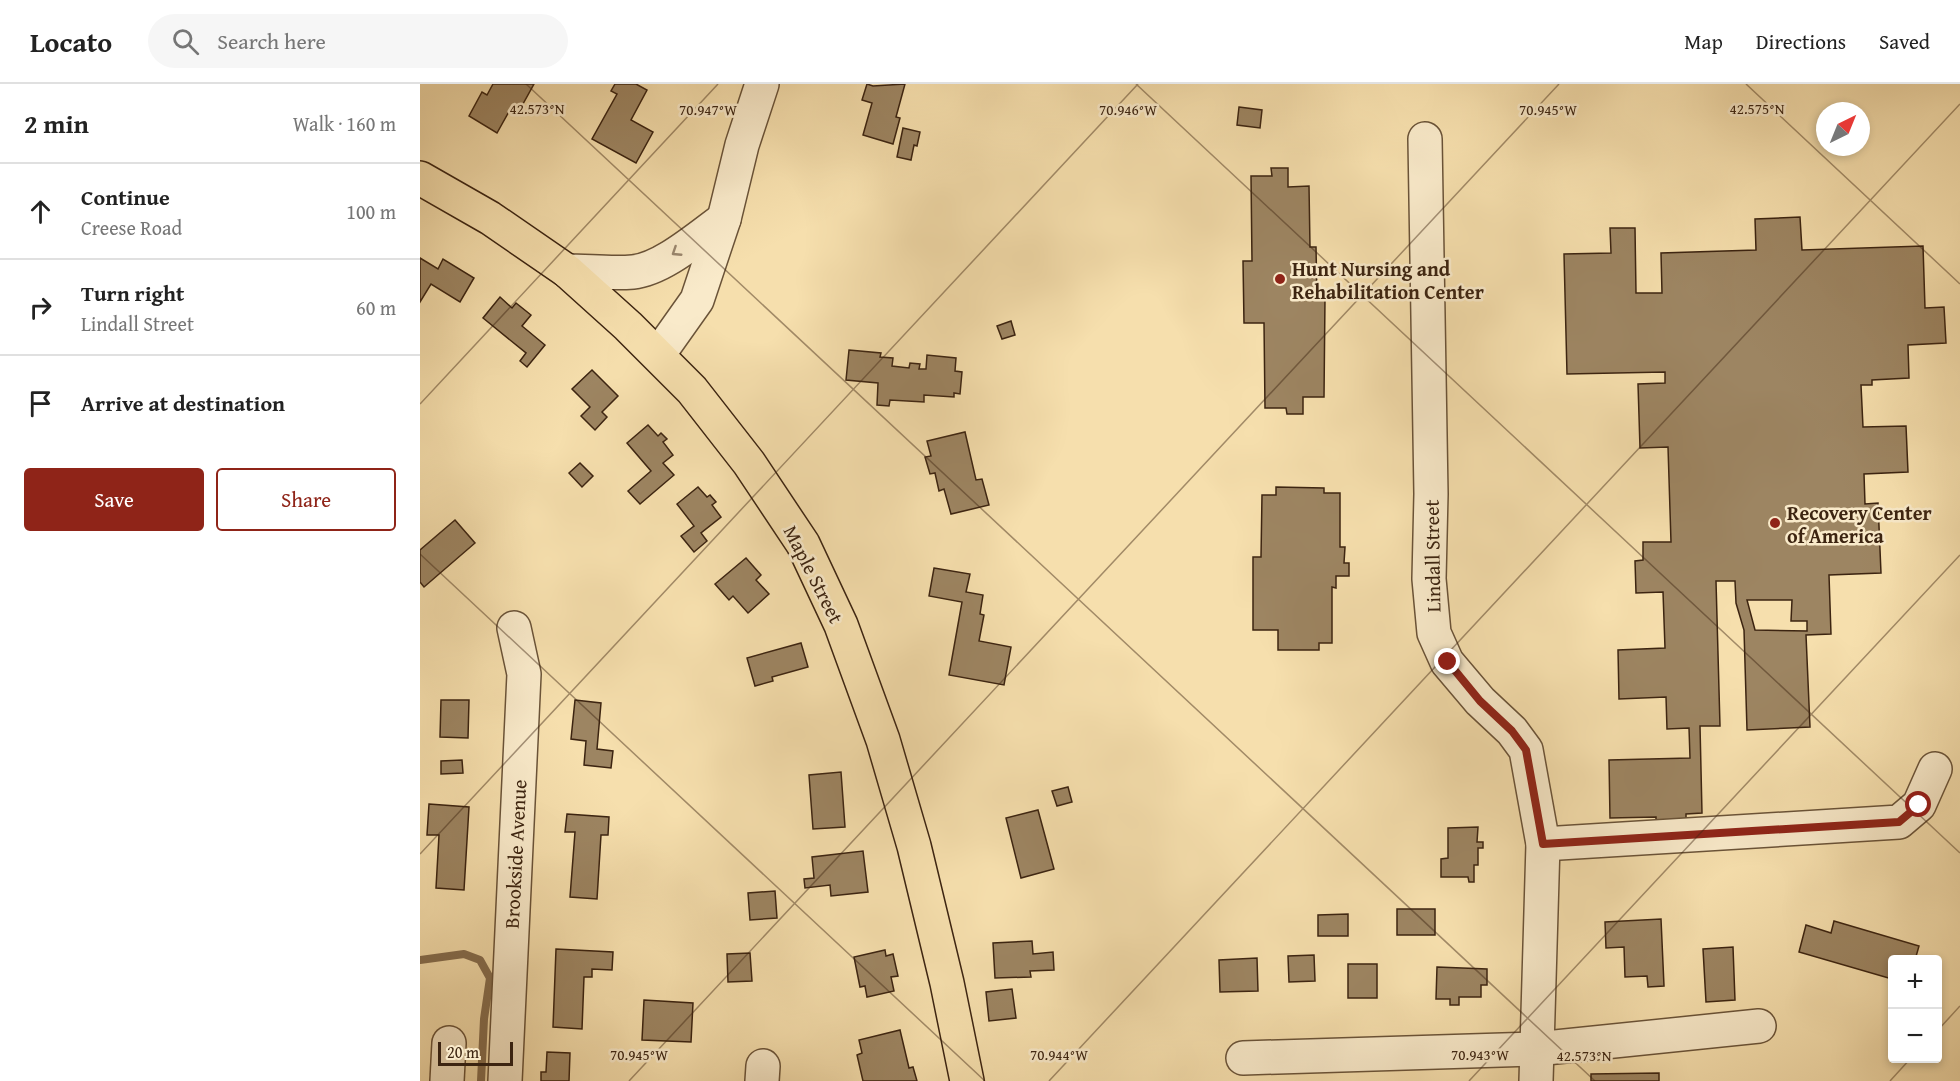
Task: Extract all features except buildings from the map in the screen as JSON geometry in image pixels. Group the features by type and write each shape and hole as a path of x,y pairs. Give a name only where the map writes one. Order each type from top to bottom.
{"main road":[{"name":"Maple Street","path":"420,178 490,218 567,271 658,355 692,390 749,463 803,544 841,625 883,740 914,846 947,982 967,1081"}],"street":[{"path":"658,355 697,300 724,219 742,145 762,84"},
{"name":"Lindall Street","path":"1425,139 1431,487 1429,579 1434,633 1448,662 1480,701 1512,731 1526,750 1543,844 1536,1081"},
{"path":"567,271 633,272 648,268 675,253 724,219"},
{"name":"Brookside Avenue","path":"505,1081 524,674 514,628"},
{"path":"1543,844 1899,822 1919,805 1935,769"},
{"path":"1244,1058 1536,1048 1759,1026"},
{"path":"447,1081 449,1044"}],"waterway":[{"path":"420,960 464,954 480,960 490,978 484,1019 481,1081"}],"place":[{"name":"Hunt Nursing and Rehabilitation Center","path":"1280,279"},
{"name":"Recovery Center of America","path":"1775,523"}],"route":[{"path":"1448,662 1480,701 1512,731 1526,750 1543,844 1899,822 1919,805"}]}
